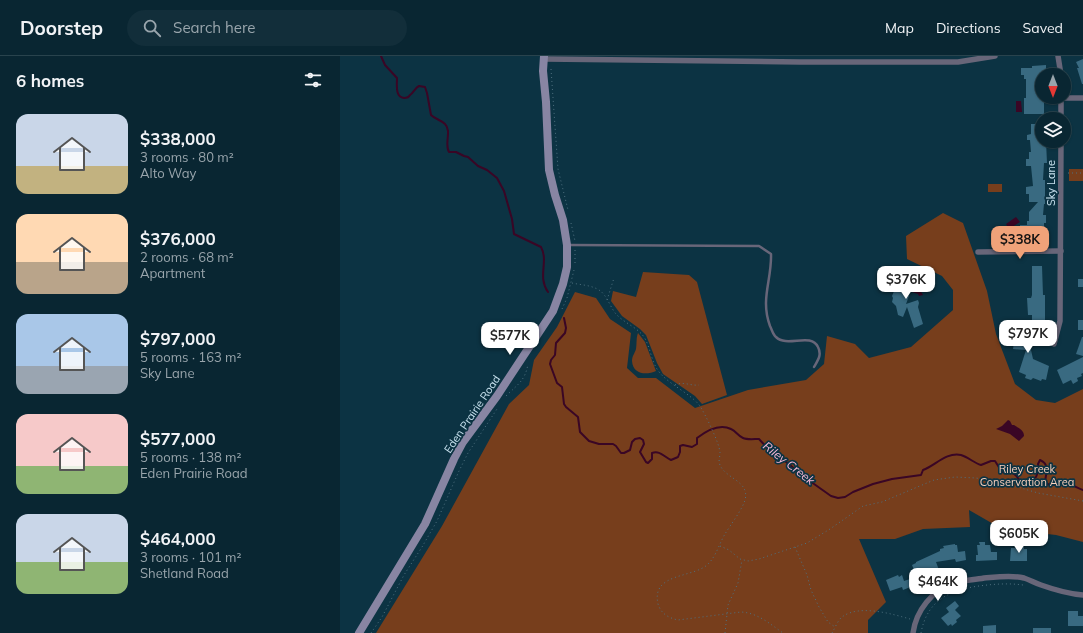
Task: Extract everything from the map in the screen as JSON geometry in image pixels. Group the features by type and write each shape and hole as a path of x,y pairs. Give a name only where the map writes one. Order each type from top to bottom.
{"street":[{"path":"546,58 567,60 961,62 995,56"},
{"path":"1058,56 1060,68"},
{"name":"Eden Prairie Road","path":"359,633 422,529 463,442 497,396 553,311 563,284 571,245 555,195 550,170 546,58"},
{"path":"1071,97 1083,98"},
{"name":"Sky Lane","path":"1054,344 1060,321 1061,148"},
{"path":"978,252 1061,251"},
{"path":"913,633 919,613 926,603 943,587 954,583 970,580 1015,577 1065,593 1083,595"}],"lane":[{"path":"571,245 759,246 771,254 766,294 768,319 771,329 775,337 780,340 793,342 808,340 817,345 820,357 814,367"}],"path":[{"path":"546,58 556,120 558,169 568,210"},
{"path":"1067,173 1083,173"},
{"path":"562,309 572,283 575,269 571,245 571,223"},
{"path":"607,301 614,278"},
{"path":"572,283 597,288 601,291 616,314 640,332 647,343 658,372 699,405 708,420 716,441 720,453 720,465 724,471 741,483 745,492 745,500 714,557 707,566 700,570 666,581 661,587 657,600 659,608 664,614 678,620 741,612 755,614 783,633"},
{"path":"505,397 523,380 528,363"},
{"path":"674,385 681,383 699,385"},
{"path":"371,633 437,521 468,453 498,408"},
{"path":"719,546 748,561 759,559 807,543 830,529 862,506 882,502 934,480 955,477 976,478 1004,483 1038,493 1083,501"},
{"path":"795,547 819,607 828,622 835,627"},
{"path":"726,633 728,605 738,583 743,559"},
{"path":"922,633 926,616 932,608 950,593 962,589 988,585 1014,583 1026,585"},
{"path":"832,633 841,618 850,612 863,611 887,613 916,621"}],"green space":[{"path":"1069,169 1083,169 1083,181 1069,181"},
{"path":"988,184 1002,184 1002,192 988,192"},
{"name":"Riley Creek Conservation Area","path":"943,213 963,223 987,291 996,334 1015,384 1036,400 1055,403 1083,389 1083,542 1056,535 1002,529 969,510 970,527 923,529 895,539 859,539 886,602 868,620 868,633 376,633 442,526 509,404 529,385 534,360 557,327 575,292 596,298 610,319 631,333 627,368 638,378 656,378 695,408 748,390 806,380 824,364 827,336 855,344 869,358 911,347 953,310 953,290 942,276 907,259 906,236"},
{"path":"643,272 689,275 697,282 727,395 702,404 695,396 663,374 646,335 622,316 611,301 613,291 636,297"},
{"path":"638,333 645,342 656,371 641,373 633,366 632,359 636,349"}],"shaded area":[{"path":"1016,101 1021,101 1022,112 1016,112"},
{"path":"1016,217 1020,222 1009,229 1006,224"},
{"path":"918,280 923,283 920,290 923,295 919,296 918,294 912,292"},
{"path":"1008,420 1012,425 1023,432 1024,436 1019,441 1010,434 996,429"}],"building":[{"path":"1083,59 1082,84 1077,68 1079,68 1076,62"},
{"path":"1046,65 1046,68 1035,68 1035,104 1044,104 1044,112 1024,114 1026,79 1024,79 1024,75 1021,75 1021,68 1032,68 1032,66"},
{"path":"1031,124 1035,124 1035,148 1046,148 1047,163 1044,163 1043,180 1045,180 1045,204 1043,215 1046,215 1046,223 1044,223 1044,228 1041,228 1041,234 1020,234 1020,225 1027,225 1027,221 1029,221 1029,212 1038,202 1029,202 1029,194 1026,194 1026,187 1033,186 1031,166 1026,166 1026,159 1029,159 1029,152 1031,152 1030,140 1027,140 1027,135 1031,134"},
{"path":"1032,266 1042,266 1043,295 1045,295 1045,320 1032,320 1032,315 1028,315 1027,298 1031,298 1032,295"},
{"path":"905,270 911,284 905,295 909,296 906,304 918,300 918,307 923,324 914,328 907,307 903,317 898,315 896,306 892,302 892,296 898,282 895,273"},
{"path":"1078,279 1083,279 1083,287 1078,287"},
{"path":"1078,320 1083,320 1083,330 1078,330"},
{"path":"1015,325 1033,326 1031,350 1033,359 1049,366 1046,380 1042,379 1041,381 1033,378 1031,380 1025,378 1026,375 1019,372 1026,350 1013,349 1014,342 1011,342"},
{"path":"1083,337 1083,356 1076,354"},
{"path":"1083,357 1082,376 1077,378 1078,381 1073,384 1071,380 1063,384 1057,370"},
{"path":"979,542 985,542 985,545 990,545 991,552 997,552 997,560 976,561 976,555 978,555 977,545 980,545"},
{"path":"957,545 958,552 965,551 966,560 956,562 955,559 936,562 939,570 920,575 919,573 916,575 912,565 940,551 940,549 944,548 943,546"},
{"path":"1018,546 1027,549 1027,561 1010,561 1011,548 1018,548"},
{"path":"898,575 899,577 902,575 904,581 910,579 913,586 903,590 902,587 890,591 886,580"},
{"path":"955,601 959,606 955,610 961,616 952,626 951,624 948,626 941,618 949,612 946,608"},
{"path":"1068,611 1078,611 1078,616 1083,616 1083,626 1068,626"},
{"path":"996,625 996,633 983,633 983,626"},
{"path":"1033,628 1051,628 1051,633 1033,633"}],"waterway":[{"name":"Riley Creek","path":"381,56 385,65 397,78 397,90 401,97 408,97 419,86 425,87 431,115 447,127 447,145 449,152 456,152 468,157 478,166 487,170 497,178 504,191 512,219 514,234 541,247 544,258 543,280 548,292"},
{"name":"Riley Creek","path":"564,318 566,328 565,333 556,343 555,355 550,364 557,383 562,387 564,404 578,417 580,432 589,441 599,444 613,444 621,453 630,450 632,442 635,439 640,438 643,440 644,444 640,452 648,463 652,459 652,453 660,453 671,460 678,457 680,446 683,445 692,447 697,444 697,438 709,430 717,427 726,427 733,430 745,439 759,439 770,451 780,457 807,479 831,496 838,498 845,497 873,484 892,479 921,475 923,470 951,455 961,455 981,465 995,461 1002,472 1012,473 1016,475 1019,480 1024,481 1036,477 1040,460 1046,466 1045,482 1047,484 1052,485 1066,483 1083,490"}]}
